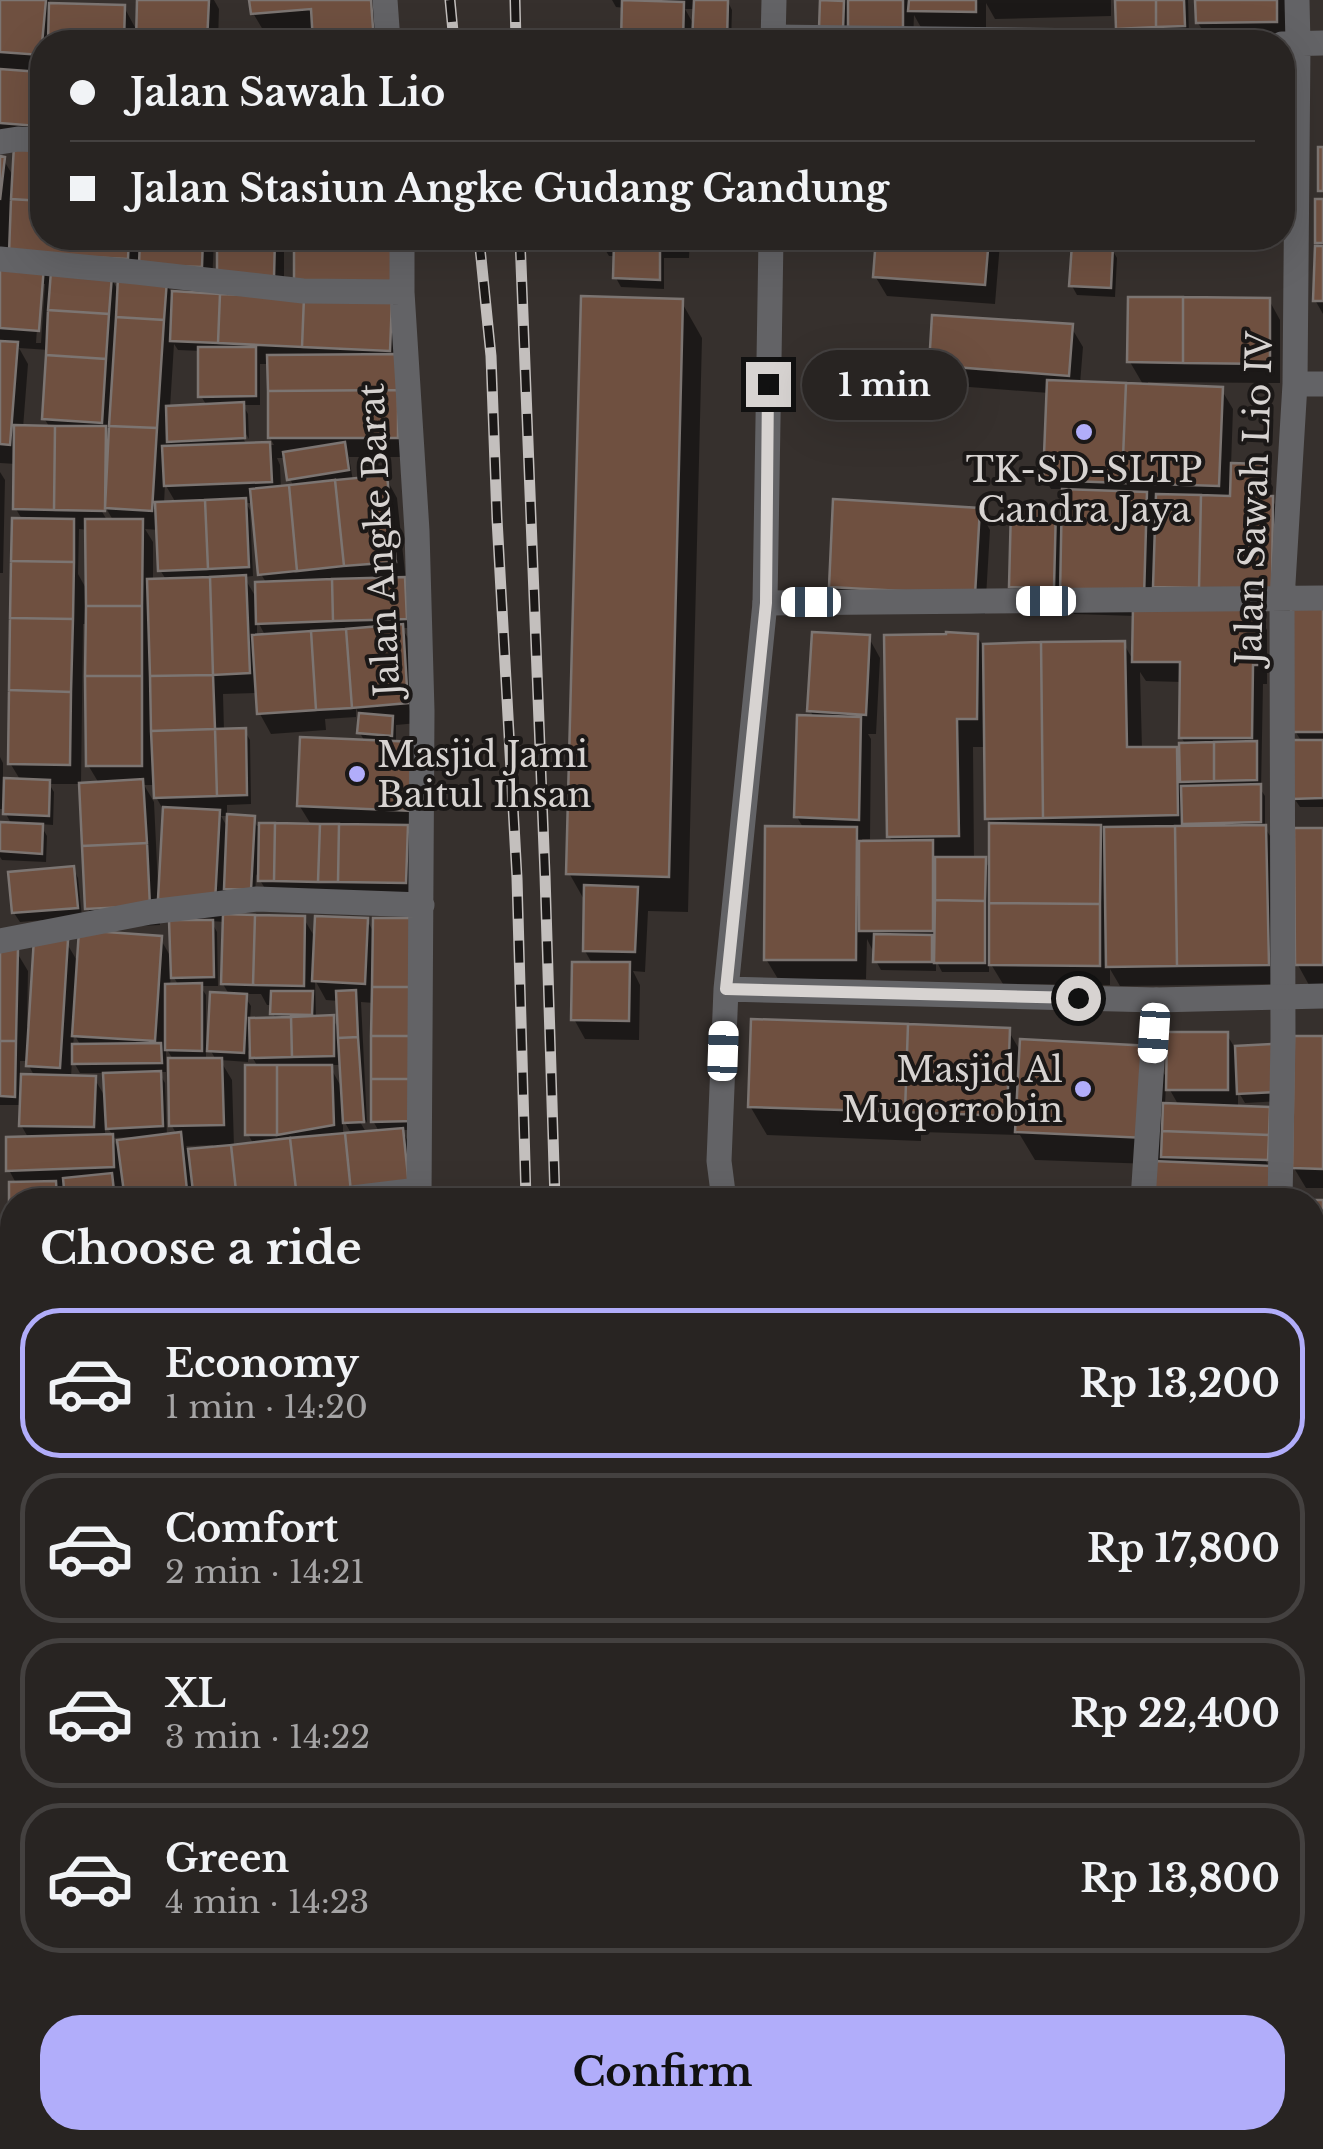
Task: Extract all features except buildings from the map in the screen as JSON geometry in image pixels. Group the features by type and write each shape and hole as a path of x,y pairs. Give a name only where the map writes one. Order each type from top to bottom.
{"street":[{"path":"385,0 387,30"},
{"path":"773,30 774,0"},
{"name":"Jalan Sawah Lio IV","path":"1280,1188 1282,600 1296,384 1301,44 1296,0"},
{"path":"0,142 30,140"},
{"name":"Jalan Angke Barat","path":"402,250 422,711 418,1188"},
{"path":"722,1188 719,1161 726,989 766,603 770,250"},
{"path":"0,259 303,291 402,292"},
{"path":"1296,384 1323,384"},
{"path":"766,603 1323,598"},
{"path":"0,941 150,912 257,899 422,905"},
{"path":"726,989 1156,1000 1323,996"},
{"path":"1145,1188 1156,1000"}],"railway":[{"path":"450,0 453,30"},
{"path":"515,0 516,30"},
{"path":"480,250 491,356 517,878 526,1188"},
{"path":"520,250 555,1188"}],"place":[{"name":"TK-SD-SLTP Candra Jaya","path":"1084,432"},
{"name":"Masjid Jami Baitul Ihsan","path":"357,774"},
{"name":"Masjid Al Muqorrobin","path":"1083,1089"}],"route":[{"path":"768,384 766,603 726,989 1078,998"}]}
